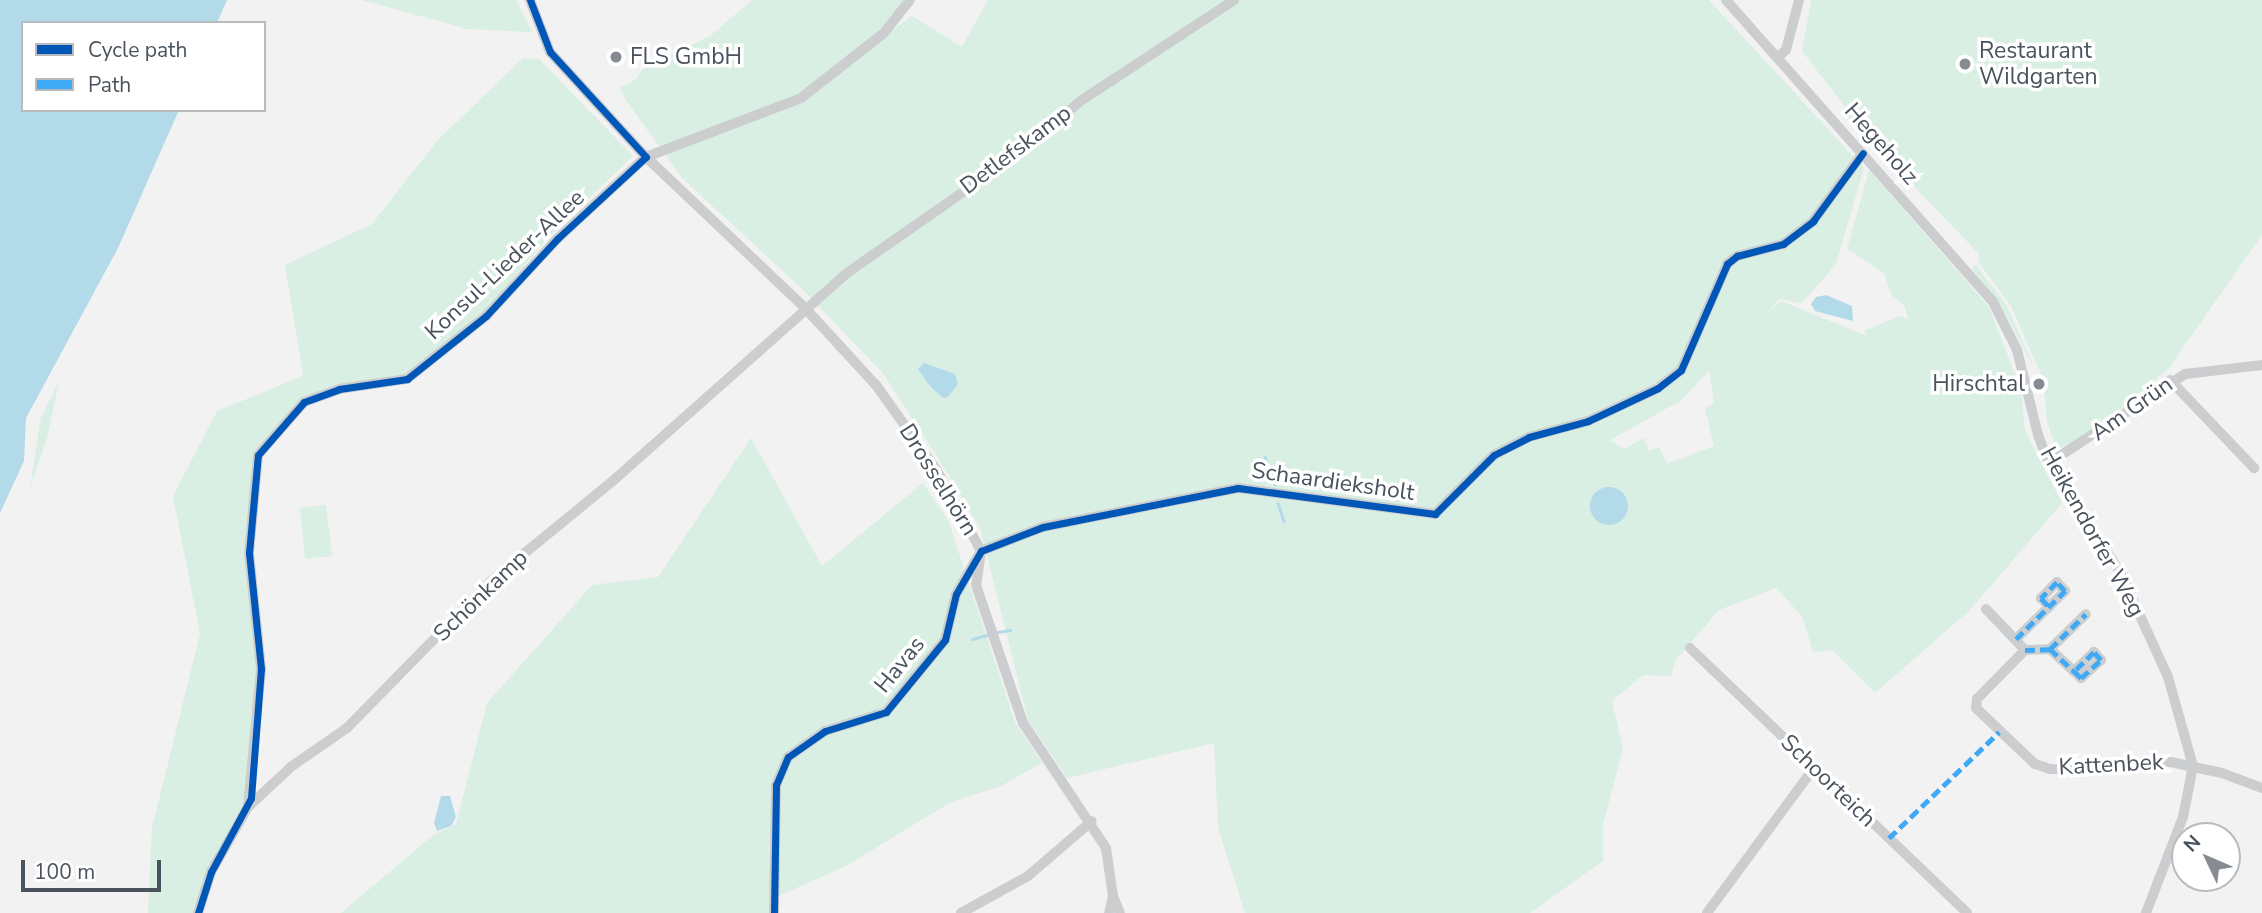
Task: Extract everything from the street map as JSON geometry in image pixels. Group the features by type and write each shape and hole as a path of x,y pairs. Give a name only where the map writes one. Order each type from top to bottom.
{"street":[{"name":"Drosselhörn","path":"530,0 550,52 646,158 806,309 876,385 936,469 981,551 976,585 1023,723 1091,821 1106,848 1114,896 1109,913"},
{"name":"Konsul-Lieder-Allee","path":"248,807 261,669 249,553 258,455 304,402 339,389 407,379 486,316 558,240 646,158 801,98 884,33 910,0"},
{"name":"Detlefskamp","path":"806,309 847,273 1013,157 1082,100 1234,0"},
{"name":"Hegeholz","path":"1726,0 1779,56 1993,302 2017,349 2028,387"},
{"path":"1779,56 1786,50 1799,0"},
{"name":"Schaardieksholt","path":"981,551 1043,527 1238,488 1435,514 1494,455 1529,437 1588,421 1658,388 1681,370 1727,264 1737,256 1783,244 1813,221 1863,153"},
{"name":"Schönkamp","path":"198,913 211,872 248,807 292,766 346,728 493,579 806,309"},
{"name":"Am Grün","path":"2049,463 2109,427 2170,380 2203,369 2262,365"},
{"path":"2170,380 2254,468"},
{"name":"Heikendorfer Weg","path":"2028,387 2038,436 2049,463 2120,572 2168,677 2193,766 2183,817 2146,913"},
{"name":"Havas","path":"774,913 776,785 788,757 825,731 886,712 945,640 956,594 981,551"},
{"path":"2016,639 2049,607"},
{"path":"1986,608 2025,650 2050,649 2086,614"},
{"name":"Schoorteich","path":"1690,648 1966,913"},
{"path":"2050,649 2074,671"},
{"name":"Kattenbek","path":"2025,650 1977,699 1976,708 2035,764 2050,769 2078,770 2160,762 2193,766"},
{"path":"2193,766 2262,788"},
{"path":"1707,913 1814,768"},
{"path":"961,913 1028,876 1091,821"},
{"path":"1114,896 1121,913"}],"green space":[{"path":"362,0 516,0 532,32 467,29"},
{"path":"752,0 905,0 894,29 912,16 962,47 988,0 1709,0 1864,168 1836,264 1802,303 1780,299 1765,316 1781,301 1867,336 1864,331 1899,316 1908,319 1905,307 1891,294 1884,273 1847,249 1869,170 1989,307 2021,390 2025,431 2062,503 1969,611 1875,693 1832,650 1813,652 1802,616 1776,588 1719,610 1675,661 1671,676 1643,675 1612,701 1623,749 1603,825 1603,861 1530,913 1245,913 1218,828 1214,743 1067,778 1028,720 980,528 940,461 882,372 800,287 682,178 625,99 620,88 635,80 643,69 710,36","holes":["1709,371 1714,402 1705,409 1714,446 1667,464 1659,447 1649,451 1644,438 1624,449 1610,440 1680,401"]},
{"path":"1811,0 2262,0 2262,235 2168,369 2104,423 2057,450 2047,422 2043,379 2011,306 1979,263 1979,254 1841,110 1846,108 1802,51"},
{"path":"523,58 539,59 633,156 550,236 483,314 405,376 303,400 257,454 244,555 258,669 244,806 196,913 148,913 152,828 200,634 173,496 217,411 303,376 285,265 372,224 437,141"},
{"path":"1976,265 2007,306 2037,374 2005,313 1972,268"},
{"path":"59,382 47,438 30,487 41,417"},
{"path":"751,438 822,566 923,483 948,520 1015,722 1042,763 1001,786 951,802 846,866 774,898 776,913 341,913 432,836 456,824 487,703 592,585 658,577"},
{"path":"326,505 332,556 305,559 300,508"}],"water":[{"path":"0,0 227,0 218,21 21,21 21,112 178,112 118,248 26,418 24,461 0,513"},
{"path":"1826,295 1852,306 1853,321 1815,311 1811,304 1816,297"},
{"path":"924,363 955,374 958,384 948,397 943,398 930,386 918,369"},
{"path":"1609,487 1622,493 1628,506 1622,519 1609,525 1596,519 1590,506 1596,493"},
{"path":"441,796 450,796 456,817 451,826 437,831 434,823"}],"waterway":[{"path":"1265,457 1275,484"},
{"path":"1278,503 1284,521"},
{"path":"998,632 1010,630"},
{"path":"972,639 987,635"}],"marked path":[{"path":"2016,639 2065,591 2057,582 2041,598 2049,607"},
{"path":"2025,650 2050,649 2086,614"},
{"path":"2050,649 2081,678 2101,660 2094,652 2074,671"},
{"path":"1889,838 1999,732"}],"cycle path":[{"path":"198,913 211,872 251,798 261,669 249,553 258,455 304,402 339,389 407,379 486,316 557,239 646,157 550,52 530,0"},
{"path":"774,913 776,785 788,757 825,731 886,712 945,640 956,594 981,551 1043,527 1238,488 1435,514 1494,455 1529,437 1588,421 1658,388 1681,370 1727,264 1737,256 1783,244 1813,221 1863,153"}],"place":[{"name":"FLS GmbH","path":"616,57"},
{"name":"Restaurant Wildgarten","path":"1965,64"},
{"name":"Hirschtal","path":"2039,384"}]}
